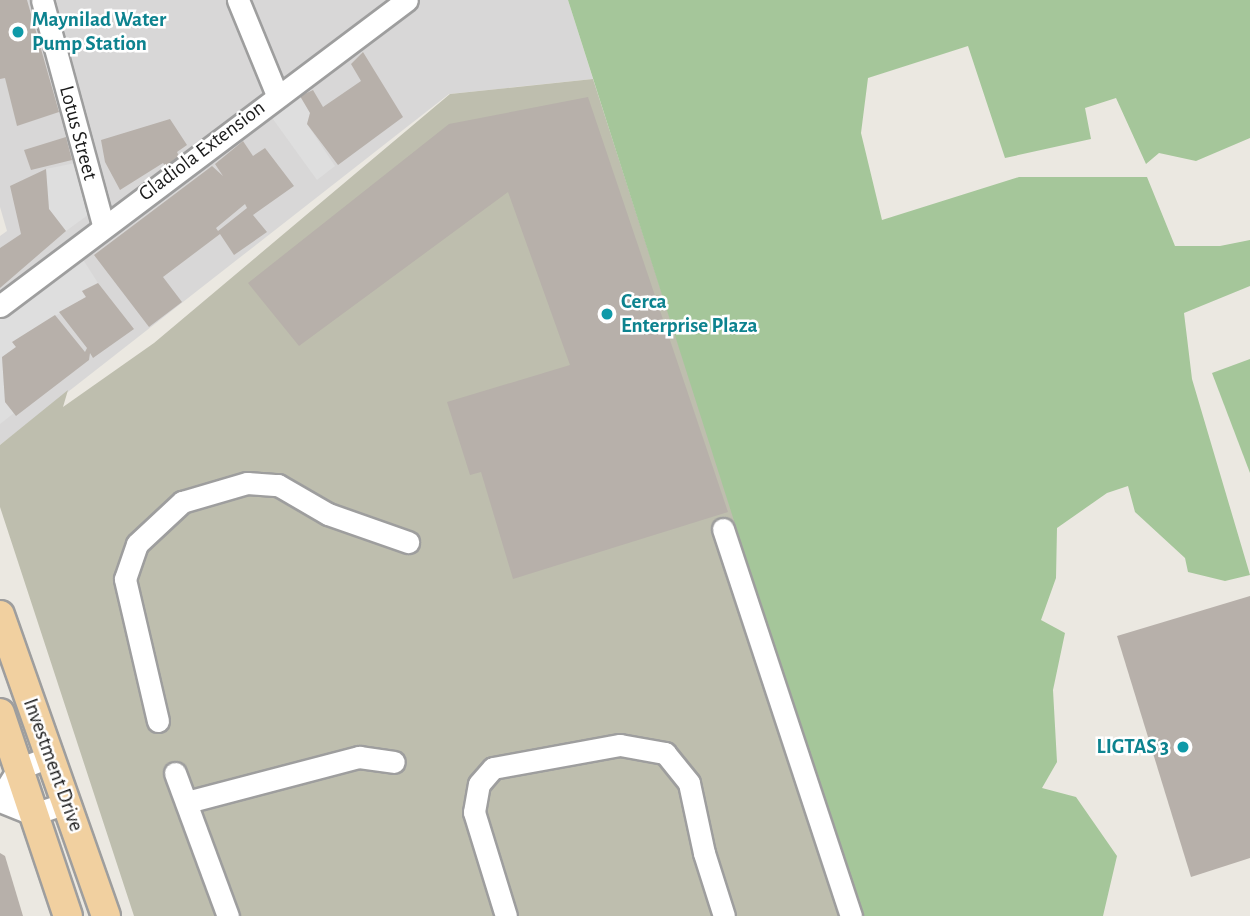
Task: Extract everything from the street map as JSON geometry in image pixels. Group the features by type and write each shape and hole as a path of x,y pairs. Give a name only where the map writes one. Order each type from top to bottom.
{"main road":[{"name":"Investment Drive","path":"0,615 106,916"},
{"name":"Investment Drive","path":"0,713 68,916"}],"street":[{"name":"Lotus Street","path":"42,0 103,225"},
{"path":"238,0 277,95"},
{"name":"Gladiola Extension","path":"0,306 103,225 407,0"},
{"path":"158,721 125,579 137,544 183,502 247,483 278,485 328,514 408,542"},
{"path":"723,529 850,916"},
{"path":"506,916 474,812 480,784 493,768 620,745 665,753 690,783 704,853 724,916"},
{"path":"50,757 19,769 0,800 33,814 67,803"},
{"path":"187,802 359,757 394,762"},
{"path":"175,773 229,916"}],"shaded area":[{"path":"0,0 568,0 593,79 449,94 0,445 0,236 7,231 0,207"},
{"path":"593,79 863,916 134,916 0,507 0,445 68,390 63,407 154,343 450,94"},
{"path":"300,96 310,113 307,124 335,166 317,180 270,115"},
{"path":"75,163 92,212 66,231 49,209 46,169"},
{"path":"82,258 98,283 82,291 86,297 13,342 16,347 2,357 5,402 14,413 0,424 0,316"}],"green space":[{"path":"568,0 1250,0 1250,138 1196,161 1159,153 1146,164 1116,98 1085,108 1091,139 1005,158 968,46 868,78 861,133 882,220 1019,177 1147,177 1175,246 1220,246 1250,240 1250,286 1184,313 1192,379 1250,575 1225,581 1188,572 1185,558 1135,512 1128,486 1107,493 1057,528 1056,578 1041,620 1065,633 1053,690 1057,762 1042,788 1076,797 1117,856 1103,916 860,916"},
{"path":"1250,359 1250,473 1212,373"}],"building":[{"path":"0,0 27,0 59,112 17,126 5,78 0,79"},
{"path":"363,52 403,117 338,165 307,124 310,113 300,96 313,90 323,107 361,81 351,64"},
{"name":"Cerca Enterprise Plaza","path":"588,97 728,512 513,579 481,472 470,475 447,402 570,365 508,192 299,346 248,283 449,124"},
{"path":"170,119 187,145 177,152 180,158 166,167 163,163 120,190 105,162 101,140"},
{"path":"66,137 72,160 31,170 24,150"},
{"path":"243,141 253,156 265,148 294,186 253,215 267,232 234,255 220,234 163,277 182,302 149,327 94,255 212,166 223,176 215,164","holes":["245,204 247,208 218,231 216,228"]},
{"path":"46,169 49,209 66,231 0,288 0,248 21,234 10,186"},
{"path":"98,283 134,329 93,358 90,353 89,360 16,416 5,402 2,357 16,347 12,342 55,315 85,352 87,348 59,312 86,297 82,291"},
{"name":"LIGTAS 3","path":"1250,596 1250,858 1191,877 1117,636"},
{"path":"0,853 5,856 23,916 0,916"}],"place":[{"name":"Maynilad Water Pump Station","path":"18,32"},
{"name":"Cerca Enterprise Plaza","path":"607,314"},
{"name":"LIGTAS 3","path":"1183,747"}]}
